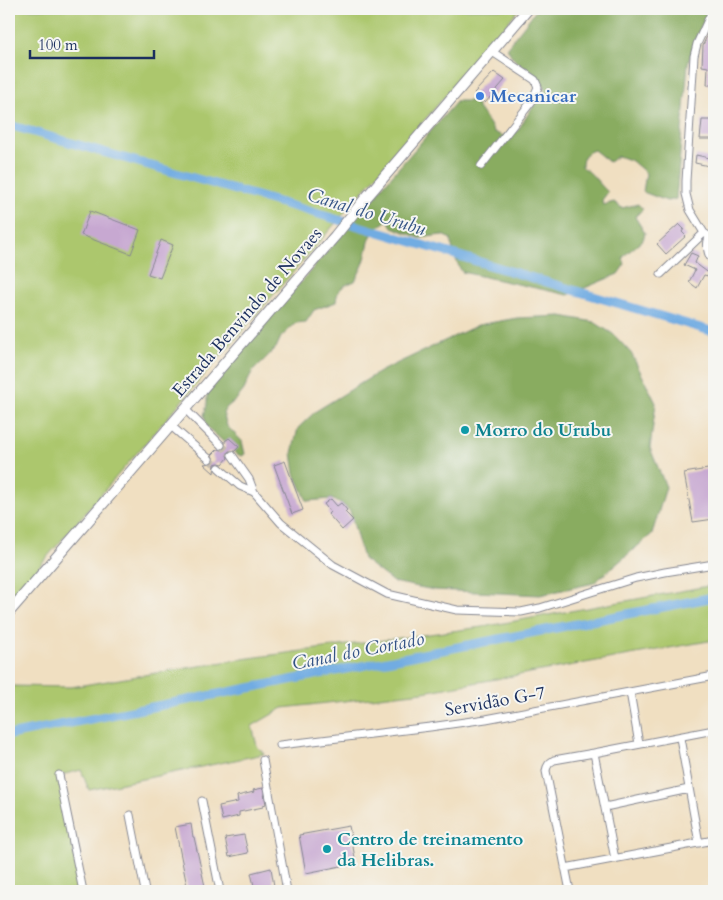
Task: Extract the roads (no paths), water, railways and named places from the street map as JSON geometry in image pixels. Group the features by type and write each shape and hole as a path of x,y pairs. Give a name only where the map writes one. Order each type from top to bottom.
{"street":[{"name":"Estrada Benvindo de Novaes","path":"9,612 335,236 364,199 528,9"},
{"path":"713,9 697,44 694,56 686,181 690,210 709,236 708,253 714,261"},
{"path":"481,166 532,101 538,87 535,80 491,51"},
{"path":"662,274 709,236"},
{"path":"185,409 221,445"},
{"path":"170,426 209,459"},
{"path":"232,455 250,479 254,492"},
{"path":"219,468 240,486 254,492 281,522 333,565 387,594 458,610 521,612 574,599 636,578 714,564"},
{"name":"Servidão G-7","path":"280,745 430,728 714,676"},
{"path":"630,692 639,744"},
{"path":"570,891 546,771 550,762 714,730"},
{"path":"680,738 699,843"},
{"path":"594,753 615,859"},
{"path":"263,760 287,891"},
{"path":"59,776 83,891"},
{"path":"605,808 688,789"},
{"path":"202,801 220,891"},
{"path":"130,815 145,891"},
{"path":"565,868 714,840"}],"waterway":[{"name":"Canal do Urubu","path":"9,125 295,207 714,332"},
{"name":"Canal do Cortado","path":"9,735 714,597"}],"tunnel":[{"path":"221,445 232,455"},
{"path":"209,459 219,468"}],"place":[{"name":"Mecanicar","path":"480,96"},
{"name":"Morro do Urubu","path":"465,430"},
{"name":"Centro de treinamento da Helibras.","path":"327,849"}]}
